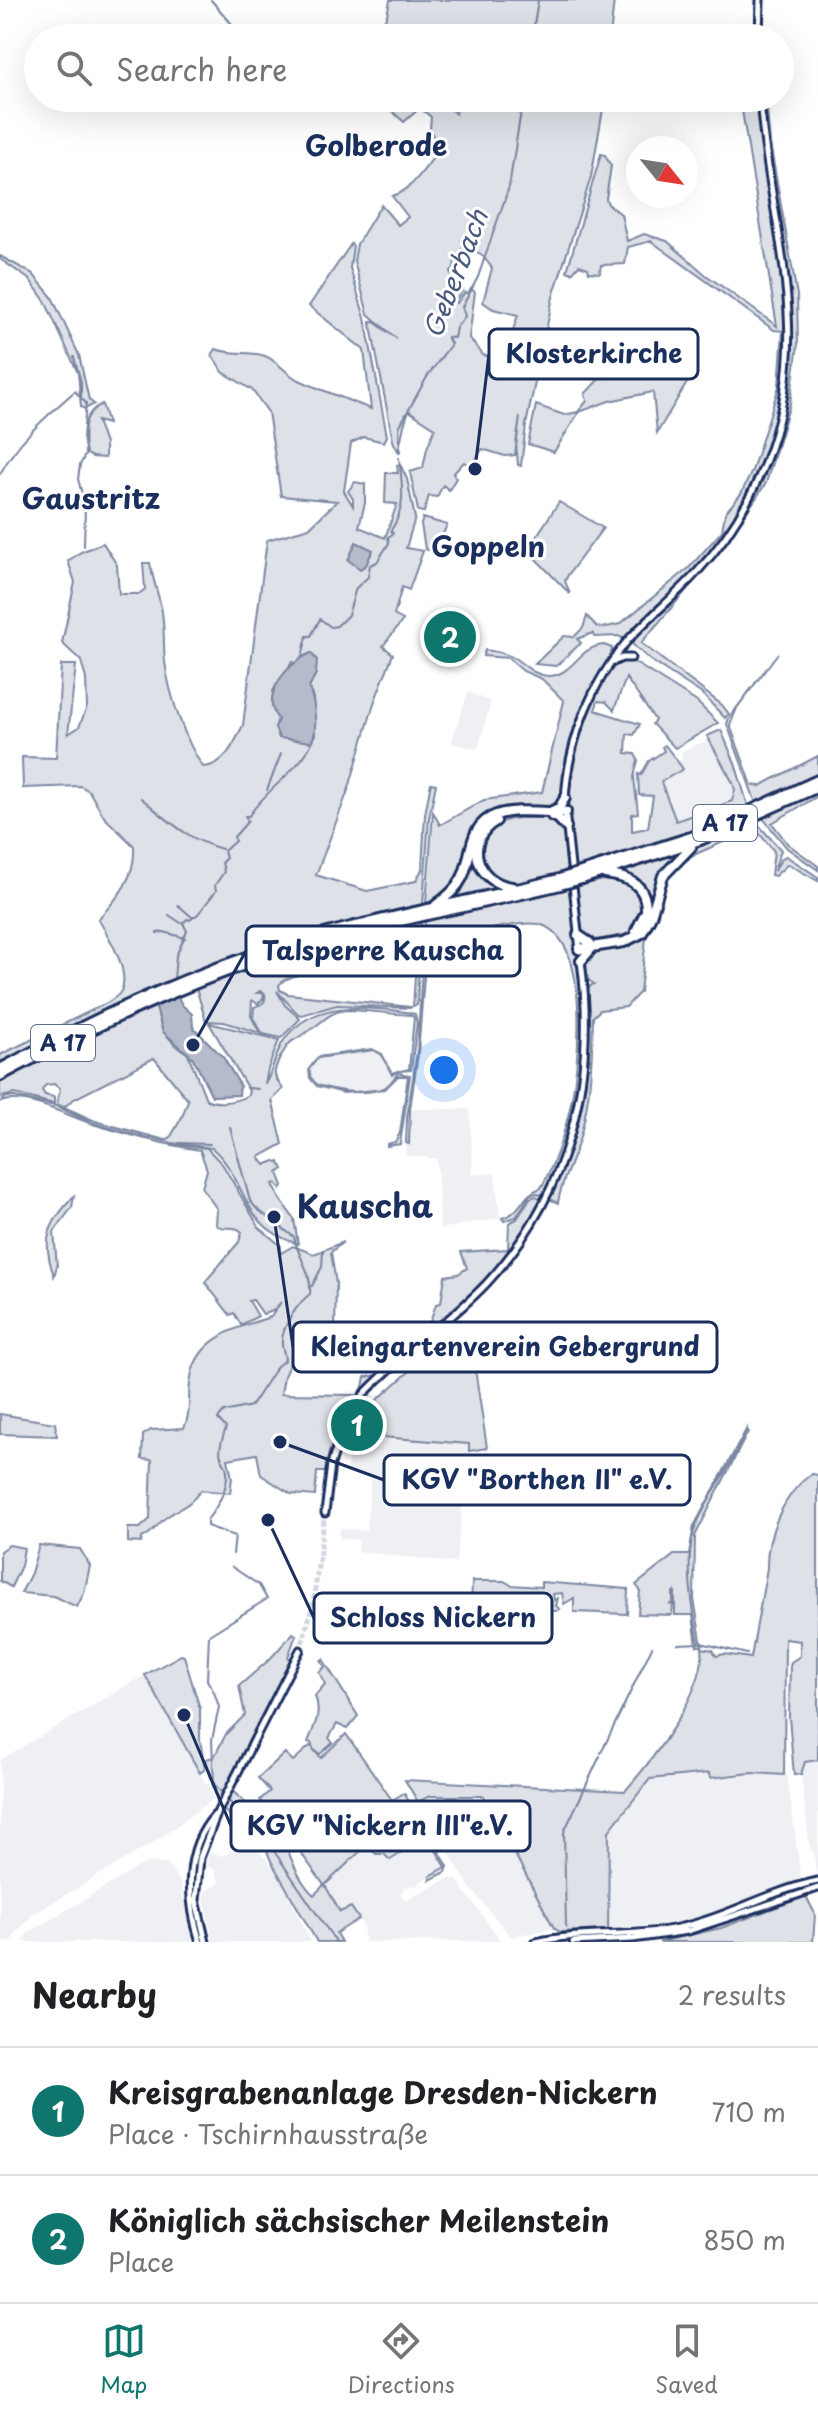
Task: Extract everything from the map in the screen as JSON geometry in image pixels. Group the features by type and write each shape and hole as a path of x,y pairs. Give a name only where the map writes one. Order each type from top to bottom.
{"highway":[{"name":"A 17","path":"432,910 582,876 694,836 818,780"},
{"name":"A 17","path":"582,876 600,874 700,840 818,787"},
{"path":"551,814 565,798"},
{"path":"521,888 499,884 484,873 477,856 479,838 486,828 498,820 566,813"},
{"path":"432,910 461,881 472,841 484,822 504,814 551,814 566,827"},
{"path":"579,947 624,942 642,933 651,916 663,876 700,840"},
{"path":"581,961 591,945 632,934 642,924 646,911 641,891 630,879 600,874"},
{"name":"A 17","path":"0,1069 125,1009 275,952 521,888 559,882"},
{"path":"578,935 591,945"},
{"name":"A 17","path":"0,1076 125,1009"}],"main road":[{"path":"759,24 760,0"},
{"path":"363,1395 487,1283 514,1251 557,1178 570,1141 585,1064 586,999 565,798 568,767 581,721 612,663 641,627 698,571 731,528 759,477 781,410 790,346 788,292 761,112"},
{"path":"612,663 631,658"},
{"path":"325,1513 331,1464 345,1422"},
{"path":"203,1942 195,1885 199,1851 211,1820 232,1786 300,1650"},
{"path":"536,1942 570,1936 674,1929 722,1916 789,1889 818,1881"},
{"path":"573,1942 633,1939 688,1931 818,1888"}],"shaded area":[{"path":"390,0 614,0 611,24 382,24"},
{"path":"393,112 415,112 404,122"},
{"path":"425,112 603,112 591,177 553,297 526,425 521,466 518,465 516,446 515,455 505,456 482,449 472,466 464,462 453,474 456,478 449,490 443,485 437,497 429,496 424,512 418,511 410,472 423,468 435,428 409,411 398,451 393,441 370,321 397,339 368,314 354,261 357,244 381,205 398,225 408,217 392,196 406,189 439,150 430,129 431,117","holes":["465,245 482,255 492,268 483,302 493,309 518,315 503,360 483,355 469,338 475,292 471,289 468,294 465,292 454,303 463,290 450,272 454,268 455,258"]},
{"path":"742,112 759,112 787,313 783,383 767,451 738,514 718,543 625,639 618,636 595,637 593,633 577,639 581,643 556,666 535,664 564,636 574,637 583,628 587,616 597,627 620,624 689,568 722,531 725,513 741,494 752,471 779,386 783,331 774,330 651,241 628,247 625,264 601,265 600,273 589,272 588,268 579,265 572,273 567,271 601,154 605,155 611,166 606,199 621,214 627,241 644,234 667,241 706,275 777,326"},
{"path":"764,112 767,112 797,295 798,344 790,404 766,483 723,548 641,643 722,705 729,714 725,718 702,694 650,660 631,643 718,549 743,514 766,462 779,411 785,360 786,309"},
{"path":"351,244 350,268 365,318 387,436 384,442 364,437 351,443 344,491 353,506 348,491 355,482 365,484 365,503 359,527 385,538 397,504 385,503 386,473 398,473 397,465 400,464 407,479 415,518 406,548 423,551 409,590 402,587 394,615 403,620 383,646 393,654 374,703 349,788 316,875 367,891 416,881 422,869 425,814 431,783 436,784 429,818 423,904 313,932 206,969 102,1013 0,1065 0,1055 107,1003 120,993 123,983 121,964 98,919 119,895 129,877 134,846 104,817 89,791 80,786 23,788 22,757 56,758 61,665 76,665 68,734 79,727 87,707 86,679 81,661 62,643 75,582 68,561 103,543 117,565 119,594 139,594 145,589 143,563 150,563 162,613 167,675 179,717 203,767 223,758 243,725 267,540 309,528 337,501 281,496 268,412 252,390 223,372 212,355 216,349 265,356 295,378 371,409 364,350 309,306","holes":["292,662 316,673 309,688 313,698 315,736 275,728 278,719 273,691"]},
{"path":"0,256 33,274 52,297 79,355 89,400 94,404 85,409 81,407 78,373 45,301 30,280"},
{"path":"628,350 694,371 657,433 653,392 609,401 579,412 554,452 528,444 536,405 564,415 578,412 587,401 585,394 599,379 629,371"},
{"path":"102,404 108,424 97,421 105,444 105,458 85,453 87,418"},
{"path":"559,502 603,528 565,581 570,594 534,557 532,543"},
{"path":"423,518 447,525 435,552 425,549"},
{"path":"604,645 612,648 611,653 579,719 558,807 489,817 458,879 449,889 426,903 433,812 440,825 484,800 542,792 564,701 542,679 523,671 508,658 483,656 485,650 509,655 536,673 550,676 565,670 588,650"},
{"path":"778,653 737,708 730,725 752,785 760,786 818,756 818,777 757,806 727,724 729,718"},
{"path":"629,659 697,702 718,723 675,748 652,724 655,720 626,678 614,710 606,702 598,701 595,710 640,724 634,735 627,734 626,753 635,754 638,760 634,777 638,813 632,814 632,831 648,828 653,796 639,795 638,774 641,775 649,761 664,751 662,747 665,745 683,769 661,782 676,821 732,801 733,783 707,736 721,730 749,809 658,844 573,870 570,798 574,756 580,734 605,679 615,666"},
{"path":"468,692 491,702 478,749 451,743"},
{"path":"708,740 733,783 735,794 730,802 676,821 661,782 683,769 678,762 682,759 682,751"},
{"path":"818,791 818,796 772,823 788,844 818,866 818,870 787,848 763,818"},
{"path":"510,814 485,828 475,847 475,858 480,869 501,889 445,901 462,882 479,830 485,823"},
{"path":"518,818 555,818 563,828 567,871 533,882 512,884 486,871 479,850 483,839 490,829"},
{"path":"756,822 781,850 774,871 786,856 818,877 818,881 788,864 775,876 771,875 774,851 759,833 751,830 698,853 676,867 663,887 655,921 646,938 640,992 626,1007 600,1010 593,1017 591,1062 588,1055 588,991 594,984 587,979 586,961 592,950 636,939 663,880 687,852"},
{"path":"683,851 665,870 645,927 631,936 644,924 644,891 615,874"},
{"path":"615,877 636,886 644,905 634,930 629,934 590,941 581,930 575,887"},
{"path":"569,888 583,1008 578,1098 563,1154 545,1197 537,1193 530,1195 516,1217 504,1221 502,1218 508,1216 530,1194 541,1188 555,1159 568,1118 578,1037 575,980 569,956 558,937 542,925 533,924 505,926 434,943 426,951 409,1144 406,1143 407,1117 417,1052 425,921"},
{"path":"421,922 417,1005 413,1006 417,948 332,962 284,980 279,985 280,990 288,994 410,1008 337,1005 302,1015 277,991 285,1005 300,1019 281,1038 263,1034 253,1018 254,1007 265,1000 265,994 260,991 257,993 263,993 264,998 258,1004 252,1000 251,1016 260,1033 224,1022 206,1021 196,988 301,951"},
{"path":"155,1004 162,1029 174,1044 188,1054 206,1099 216,1102 238,1099 248,1095 249,1091 209,1023 279,1040 265,1084 284,1040 293,1029 314,1015 339,1009 378,1009 415,1014 417,1023 411,1070 402,1071 409,1069 414,1017 410,1015 341,1011 328,1016 286,1047 275,1073 283,1089 272,1100 283,1144 259,1157 265,1165 279,1162 283,1169 278,1173 283,1186 281,1189 276,1183 273,1184 294,1219 298,1244 278,1236 254,1214 233,1175 212,1148 172,1143 103,1123 165,1140 170,1138 188,1100 154,1058 64,1107 94,1121 57,1104 60,1089 54,1084 46,1085 42,1090 45,1095 54,1097 54,1104 15,1094 0,1097 0,1081"},
{"path":"372,1049 318,1058 309,1069 318,1057"},
{"path":"374,1050 382,1055 394,1077 385,1088 345,1093 320,1087 311,1078 309,1069 318,1058"},
{"path":"591,1062 584,1122 558,1203 549,1199 572,1142 588,1063"},
{"path":"309,1069 317,1085 355,1092 344,1093 317,1086 310,1078"},
{"path":"398,1073 410,1075 400,1144 387,1146 395,1142 400,1133 408,1076 398,1076 385,1089 379,1090"},
{"path":"6,1097 56,1106 90,1122 167,1144 207,1148 223,1165 259,1227 281,1246 281,1253 293,1246 314,1254 343,1242 331,1252 336,1284 335,1329 321,1326 311,1345 300,1340 284,1376 281,1394 356,1395 329,1452 325,1472 317,1472 315,1496 291,1494 261,1475 257,1454 228,1459 232,1478 230,1493 201,1490 189,1503 142,1538 141,1543 128,1542 128,1528 140,1528 150,1519 152,1460 142,1459 143,1435 151,1430 184,1428 191,1377 202,1352 221,1336 271,1317 281,1302 273,1311 263,1314 253,1300 249,1301 258,1316 241,1325 205,1282 239,1242 242,1232 216,1225 217,1209 202,1188 207,1170 200,1150 160,1143 96,1125 35,1103 0,1102"},
{"path":"410,1109 470,1109 473,1175 495,1173 500,1218 440,1229 437,1159 405,1155 406,1143 409,1143"},
{"path":"74,1196 72,1207 54,1232 57,1266 54,1276 48,1252 49,1233 58,1215"},
{"path":"536,1196 543,1200 517,1243 492,1275 460,1307 362,1391 365,1377 377,1375 426,1334 436,1304 441,1303 445,1276 458,1274 467,1268 461,1252 508,1249 509,1223 517,1219 530,1198"},
{"path":"454,1332 476,1375 487,1448 469,1451 469,1444 357,1435 360,1415"},
{"path":"0,1414 55,1423 57,1436 0,1434"},
{"path":"747,1428 748,1432 695,1536 694,1599 702,1646 697,1646 693,1615 675,1615 675,1591 673,1604 669,1604 673,1605 672,1615 638,1614 640,1590 636,1585 674,1555 689,1555 694,1526"},
{"path":"352,1435 469,1444 456,1563 357,1551 359,1540 339,1538 340,1528 366,1531 371,1478 346,1474"},
{"path":"812,1474 818,1475 818,1760 805,1762 801,1774 794,1775 789,1717 790,1666 800,1656 800,1641 785,1639 784,1775 751,1773 710,1778 709,1773 650,1779 609,1831 608,1930 560,1932 554,1928 484,1796 430,1796 418,1802 405,1780 625,1791 676,1724 696,1683 702,1648 713,1650 716,1656 724,1654 751,1658 773,1529 785,1503"},
{"path":"9,1545 24,1548 21,1566 11,1587 0,1581 0,1551"},
{"path":"39,1545 80,1549 90,1566 84,1593 77,1607 53,1596 21,1593"},
{"path":"472,1581 504,1581 511,1585 541,1587 541,1582 628,1589 627,1614 574,1612 574,1598 564,1604 562,1593 553,1594 554,1600 558,1598 556,1606 560,1609 557,1611 471,1608"},
{"path":"293,1633 296,1635 288,1657 291,1662 228,1787 250,1807 267,1810 260,1800 270,1791 258,1778 285,1753 293,1761 310,1746 313,1748 308,1742 317,1714 315,1696 325,1684 319,1672 325,1667 321,1661 323,1659 358,1716 347,1729 337,1724 329,1738 333,1743 320,1754 313,1749 321,1758 346,1734 392,1800 404,1793 448,1866 446,1872 430,1880 430,1876 446,1867 428,1837 390,1860 384,1854 376,1854 367,1845 325,1885 340,1912 351,1907 359,1919 336,1933 341,1942 317,1942 271,1861 261,1836 254,1829 235,1821 218,1805 206,1759 214,1757 226,1734 245,1715 239,1686 270,1659","holes":["288,1835 324,1885 314,1895 304,1884 284,1841"]},
{"path":"184,1656 200,1709 200,1740 205,1769 200,1773 145,1675"},
{"path":"145,1675 206,1784 209,1784 213,1799 159,1839 32,1915 11,1942 0,1942 0,1760"},
{"path":"818,1760 816,1872 814,1853 810,1849 801,1775 805,1762"},
{"path":"709,1772 710,1778 751,1773 787,1775 801,1878 718,1912 681,1922 608,1930 609,1831 650,1779"},
{"path":"429,1796 484,1796 554,1928 511,1937 469,1886 418,1802"},
{"path":"428,1837 446,1867 419,1885 404,1887 403,1898 407,1900 450,1878 456,1879 501,1941 365,1942 363,1926 351,1907 340,1913 325,1885 367,1845 390,1860"},
{"path":"243,1842 250,1842 277,1872 311,1942 213,1942 203,1892 220,1883 214,1869 206,1866 210,1852 224,1856"},
{"path":"147,1862 167,1864 181,1884 193,1942 23,1942 27,1934"},
{"path":"806,1896 815,1914 813,1942 659,1942 721,1928"}],"water":[{"path":"356,542 373,550 366,565 360,569 348,560"},
{"path":"311,653 317,660 316,673 309,688 315,715 312,742 279,738 275,728 278,719 273,710 274,690 294,664"},
{"path":"177,995 192,1014 193,1027 223,1057 240,1085 239,1095 212,1096 193,1058 163,1032 155,1004"}],"waterway":[{"path":"211,0 232,24"},
{"name":"Geberbach","path":"534,24 538,0"},
{"name":"Geberbach","path":"400,452 399,427 427,377 451,344 447,337 454,338 456,328 465,316 462,307 478,277 509,187 521,112"},
{"path":"74,357 81,382 81,398 86,403 83,438 86,453 78,479 85,505 84,546"},
{"path":"0,474 15,450 44,419 75,391 81,398"},
{"name":"Geberbach","path":"302,657 307,636 311,636 320,619 331,627 337,626 348,615 356,588 368,577 370,565 377,562 389,543 388,537 393,534 391,530 401,504 399,458"},
{"name":"Geberbach","path":"174,980 176,956 187,931 183,923 198,914 216,891 215,885 224,872 224,851 248,821 245,816 249,816 303,758 313,738"},
{"path":"267,790 281,754"},
{"name":"Geberbach","path":"141,798 189,835 222,849"},
{"path":"178,905 192,917"},
{"path":"169,915 181,923"},
{"path":"157,933 185,938"},
{"path":"130,997 173,979"},
{"path":"132,1017 155,1007"},
{"path":"249,1088 258,1089"},
{"name":"Geberbach","path":"230,1127 250,1201 294,1237 310,1286 310,1294 296,1308 285,1328 282,1344 285,1360 277,1366 251,1406 224,1412 218,1419 226,1428 220,1453 227,1469 227,1478 207,1526 235,1536 233,1554"},
{"path":"179,1143 210,1144"},
{"path":"312,1286 322,1267 323,1250"},
{"path":"678,1644 699,1643 690,1583 692,1537 746,1431"},
{"name":"Geberbach","path":"232,1567 259,1585 267,1599 209,1635 207,1680 219,1707 212,1740 214,1784 263,1835 336,1942"},
{"path":"701,1643 747,1654"},
{"path":"601,1753 652,1647"},
{"path":"566,1927 564,1832 600,1756"}],"tunnel":[{"path":"345,1422 363,1395"},
{"path":"300,1650 313,1605 325,1513"}],"place":[{"name":"Klosterkirche","path":"475,469"},
{"name":"Königlich sächsischer Meilenstein","path":"450,637"},
{"name":"Talsperre Kauscha","path":"193,1045"},
{"name":"Kleingartenverein Gebergrund","path":"274,1217"},
{"name":"Kreisgrabenanlage Dresden-Nickern","path":"357,1425"},
{"name":"KGV \"Borthen II\" e.V.","path":"280,1442"},
{"name":"Schloss Nickern","path":"268,1520"},
{"name":"KGV \"Nickern III\"e.V.","path":"184,1715"}],"district":[{"name":"Golberode","path":"376,146"},
{"name":"Gaustritz","path":"91,499"},
{"name":"Goppeln","path":"488,547"},
{"name":"Kauscha","path":"365,1207"}]}
